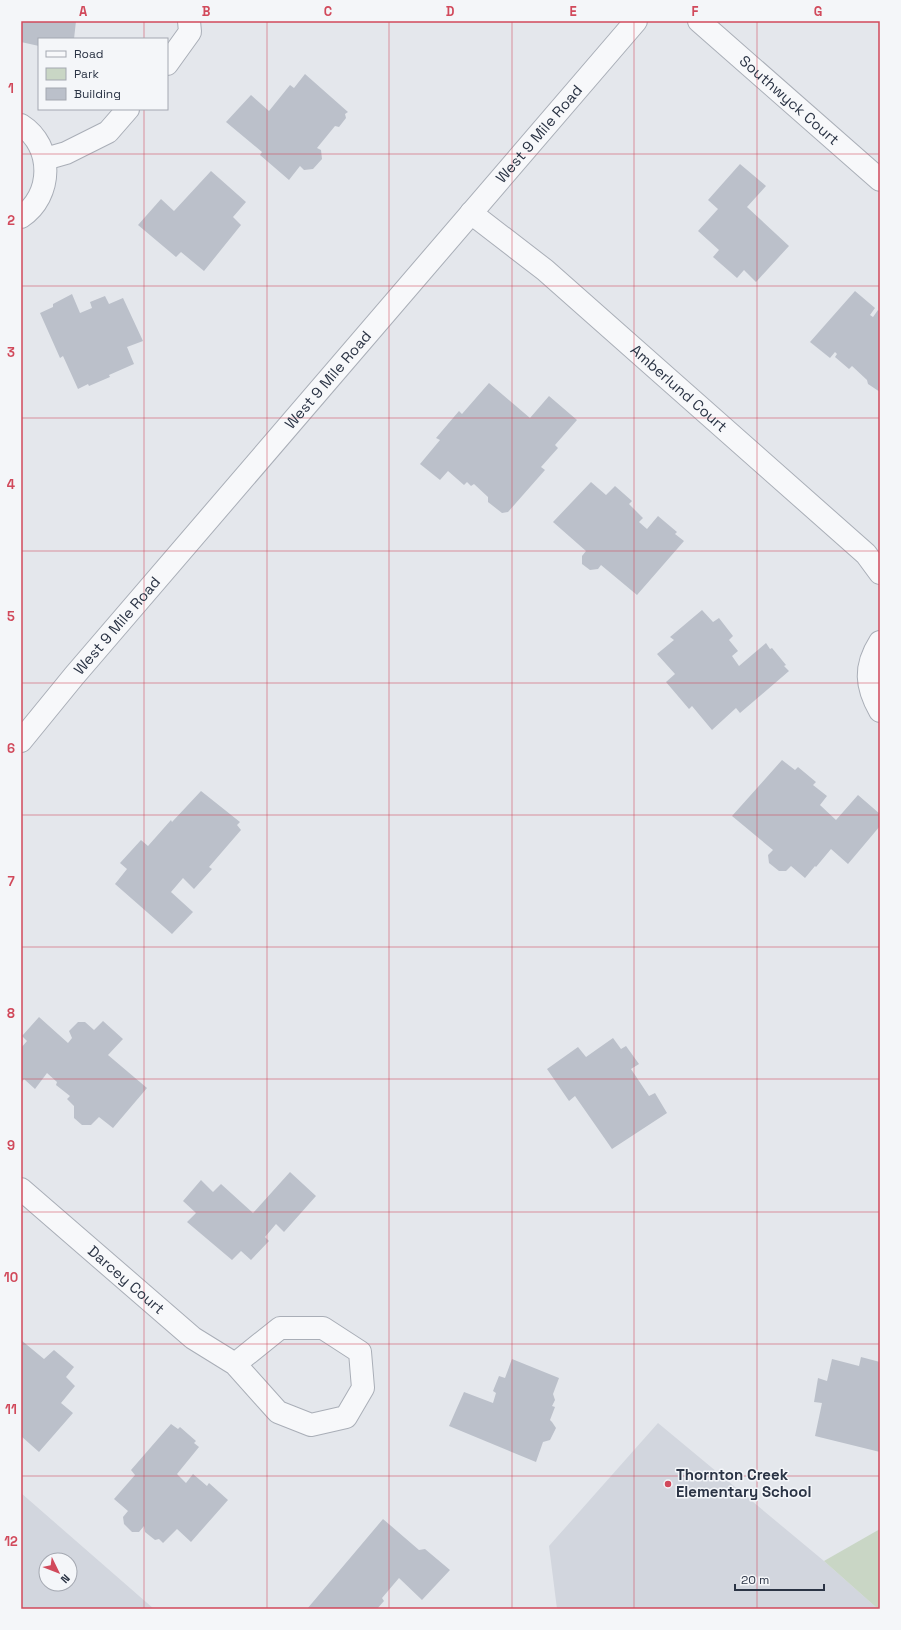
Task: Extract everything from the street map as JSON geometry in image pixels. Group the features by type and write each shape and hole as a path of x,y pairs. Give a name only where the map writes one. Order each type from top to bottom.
{"street":[{"path":"168,63 190,32 189,21"},
{"name":"West 9 Mile Road","path":"21,741 74,676 636,21"},
{"name":"Southwyck Court","path":"699,21 880,180"},
{"path":"45,159 66,153 108,132 127,110"},
{"path":"21,125 28,129 39,143 45,159 46,179 40,197 28,212 21,217"},
{"name":"Amberlund Court","path":"471,213 545,270 866,554 880,573"},
{"path":"880,642 874,651 868,673 871,696 880,711"},
{"name":"Darcey Court","path":"21,1189 193,1338 235,1364 278,1412 311,1425 346,1417 363,1388 360,1352 323,1328 280,1328 235,1364"}],"shaded area":[{"name":"Thornton Creek Elementary School","path":"658,1423 824,1561 878,1609 557,1609 549,1546"},
{"path":"21,1493 154,1609 21,1609"}],"green space":[{"path":"880,1529 880,1609 878,1609 824,1561"}],"building":[{"path":"21,21 76,21 74,38 38,38 38,46 21,42"},
{"path":"305,74 348,112 345,114 346,118 339,127 335,126 317,148 321,150 322,159 313,169 304,170 300,166 289,180 260,155 262,152 226,122 251,95 269,111 290,85 294,88"},
{"path":"740,164 766,186 747,207 789,246 756,282 744,270 737,278 713,257 719,250 698,231 718,209 708,200"},
{"path":"211,171 246,202 233,217 241,225 204,271 181,252 176,257 138,225 161,199 174,211"},
{"path":"855,291 875,308 870,315 873,317 878,310 880,312 880,392 868,384 867,380 852,366 849,369 835,357 837,354 835,352 830,358 810,342"},
{"path":"72,294 80,313 92,308 90,302 105,296 109,304 123,298 143,341 127,347 134,364 109,375 110,377 78,389 63,356 60,358 40,313 53,307 53,304"},
{"path":"489,383 530,418 549,396 577,420 555,445 558,448 541,467 545,470 508,512 502,513 488,502 488,497 474,484 471,486 467,482 464,485 448,471 440,480 420,464 440,440 436,438 459,411 462,414"},
{"path":"591,482 606,495 615,486 632,501 629,504 643,518 639,522 647,529 658,516 677,532 675,534 684,541 637,595 601,565 598,569 590,570 582,564 582,556 586,551 553,522"},
{"path":"702,610 713,622 719,618 733,636 729,640 738,651 732,656 739,666 766,643 786,665 784,666 789,671 740,713 736,708 712,730 692,706 689,709 666,682 675,674 657,654 674,640 670,637"},
{"path":"782,760 795,770 798,767 816,782 813,785 827,796 820,805 836,820 858,795 880,814 880,826 848,864 831,849 805,878 791,866 786,871 779,871 769,863 768,855 773,850 732,816"},
{"path":"201,791 240,822 237,825 241,830 209,867 212,869 194,889 183,878 171,892 193,912 172,934 115,884 127,869 120,863 141,840 148,846 171,820 172,822"},
{"path":"39,1017 68,1043 72,1038 69,1031 78,1022 85,1022 94,1030 103,1021 123,1039 108,1055 147,1088 113,1128 99,1117 91,1125 82,1125 74,1118 74,1106 67,1099 70,1096 56,1085 57,1082 47,1073 35,1089 24,1079 22,1082 21,1081 21,1048 27,1041 22,1036"},
{"path":"613,1038 621,1049 626,1046 639,1064 631,1069 649,1096 655,1093 667,1113 612,1149 575,1096 569,1101 547,1069 578,1047 586,1057"},
{"path":"290,1172 316,1196 284,1232 276,1224 265,1237 269,1241 251,1260 241,1251 232,1260 187,1222 196,1213 183,1201 201,1180 213,1192 221,1184 253,1213"},
{"path":"21,1340 44,1359 54,1350 74,1367 66,1377 75,1386 61,1403 73,1413 39,1452 21,1436"},
{"path":"861,1357 880,1362 880,1452 815,1436 822,1403 814,1402 818,1378 827,1381 832,1359 859,1366"},
{"path":"512,1359 559,1378 553,1394 555,1400 552,1406 555,1407 550,1420 556,1428 550,1440 543,1442 536,1462 449,1426 464,1392 493,1403 496,1393 493,1391 499,1376 505,1378"},
{"path":"171,1424 178,1429 180,1427 196,1441 194,1443 199,1447 177,1474 186,1483 193,1474 207,1486 209,1483 228,1500 191,1542 177,1529 163,1543 159,1539 155,1540 145,1532 144,1526 139,1532 132,1532 124,1524 123,1517 128,1511 114,1499 135,1475 131,1470"},
{"path":"383,1519 419,1550 425,1549 450,1570 422,1600 399,1578 382,1598 384,1601 377,1609 307,1609"}],"place":[{"name":"Thornton Creek Elementary School","path":"668,1484"}]}
